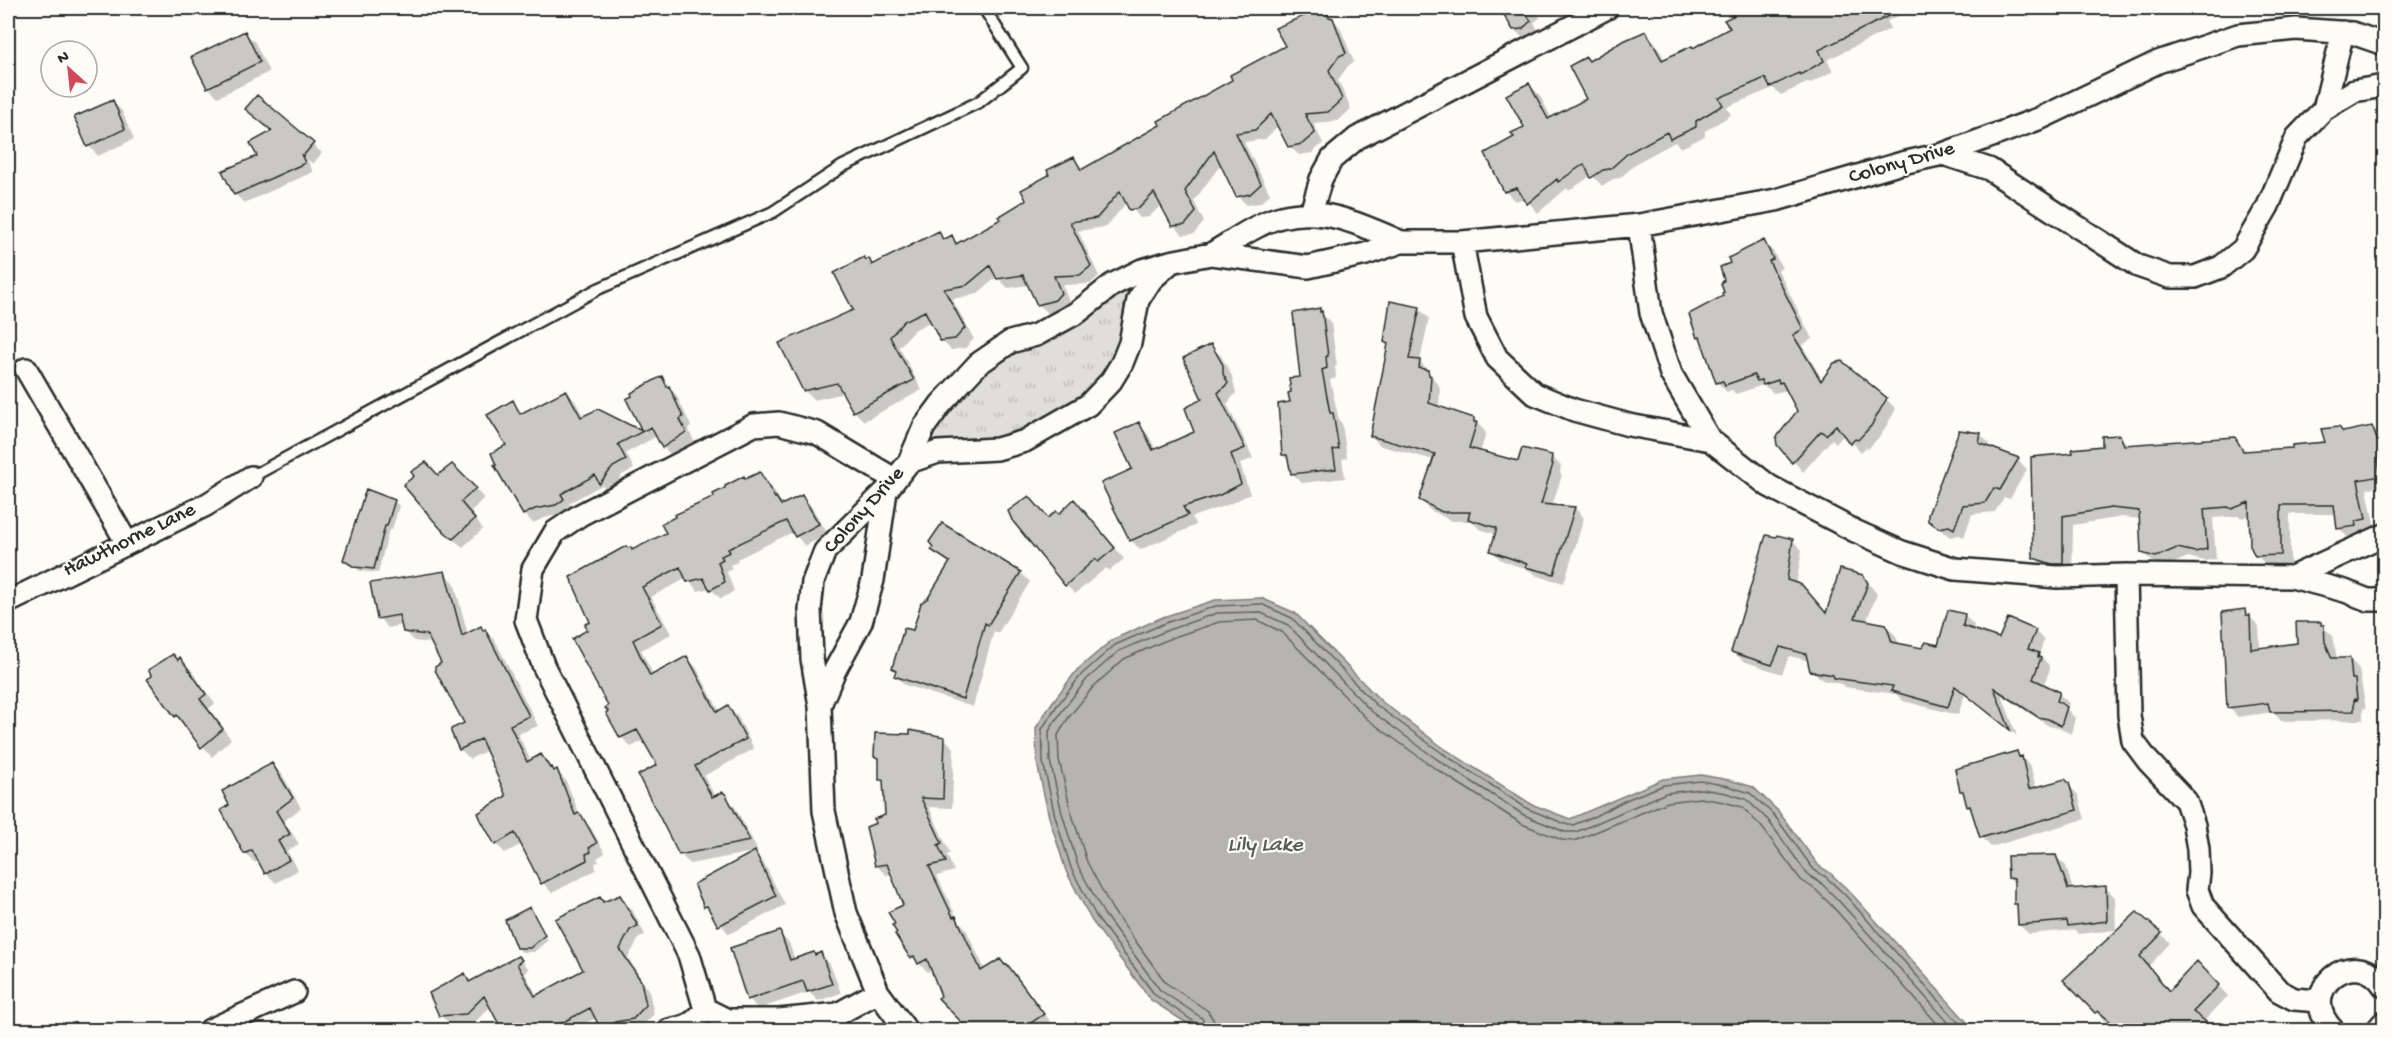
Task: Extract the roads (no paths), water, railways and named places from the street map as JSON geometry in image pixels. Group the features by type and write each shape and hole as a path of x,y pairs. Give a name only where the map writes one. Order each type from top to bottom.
{"street":[{"path":"1311,213 1321,179 1332,159 1358,138 1607,8"},
{"name":"Colony Drive","path":"906,1030 878,992 846,913 826,822 820,706 812,658 810,610 813,582 825,551 890,485 909,462 924,427 941,405 978,364 1010,342 1036,335 1078,312 1112,285 1142,270 1170,262 1211,254 1308,267 1366,254 1401,242 1462,242 1639,225 1776,200 1902,163 1943,154 2041,118 2158,62 2238,35 2296,29 2352,33 2385,44"},
{"path":"2324,109 2343,32"},
{"path":"1943,154 1989,169 2138,266 2170,277 2195,277 2221,267 2243,249 2268,206 2297,137 2324,109 2354,92 2385,86"},
{"name":"Colony Drive","path":"1211,254 1279,217 1311,213 1352,220 1401,242"},
{"path":"1639,225 1651,313 1671,374 1710,440 1769,486 1883,543 1955,569 2057,577 2126,575 2292,577 2345,591 2368,600 2385,600"},
{"path":"1462,242 1476,317 1497,358 1535,394 1574,410 1629,425 1710,440"},
{"path":"909,462 938,452 997,449 1025,441 1088,405 1111,381 1122,363 1130,343 1138,300 1151,280 1170,262"},
{"name":"Hawthorne Lane","path":"26,369 127,543"},
{"path":"820,706 835,670 861,622 873,580 890,485 817,433 779,423 754,425 580,515 555,532 527,568 526,620 544,667 689,955 705,1009 727,1020 779,1020 837,1014 878,992"},
{"name":"Hawthorne Lane","path":"8,603 206,505 251,477"},
{"path":"2292,577 2385,535"},
{"path":"2126,575 2130,715 2133,741 2148,761 2186,801 2196,837 2199,873 2197,890 2203,906 2279,991 2294,999 2319,1001"},
{"path":"2332,1030 2325,1023 2319,1001 2322,990 2329,980 2348,969 2360,969 2371,972 2385,986"},
{"path":"210,1030 294,992"},
{"path":"669,1030 688,1026 698,1020 705,1009"},
{"path":"2377,1030 2385,1022"}],"lane":[{"path":"251,477 598,289 773,212 843,166 979,102 1022,68 987,13"}],"water":[{"name":"Lily Lake","path":"1261,598 1295,613 1381,701 1445,749 1531,804 1570,819 1663,779 1701,775 1753,787 1778,811 1819,866 1849,891 1974,1030 1197,1030 1151,1000 1092,921 1066,871 1049,817 1037,763 1036,728 1077,670 1112,640 1163,617 1215,600"}]}
